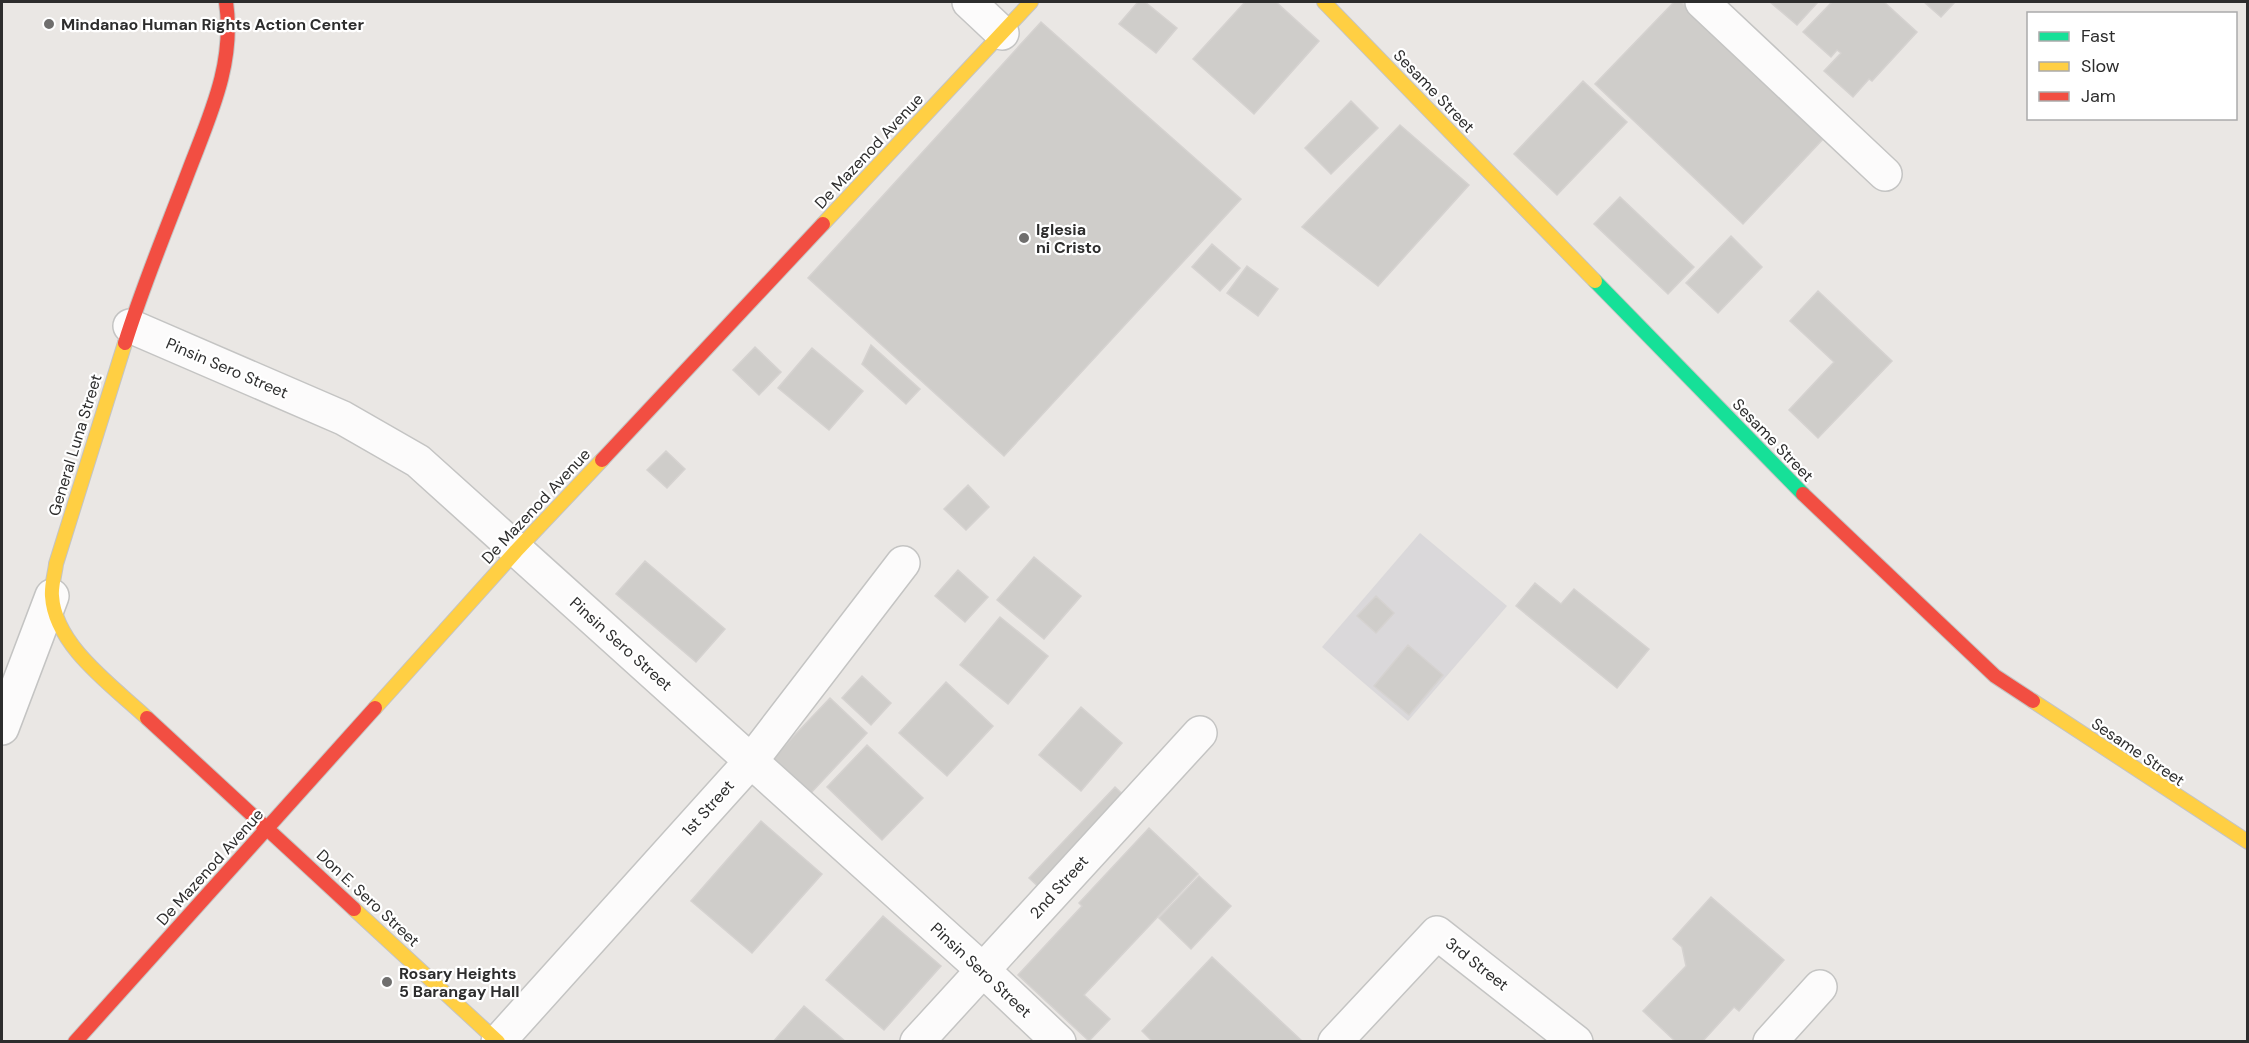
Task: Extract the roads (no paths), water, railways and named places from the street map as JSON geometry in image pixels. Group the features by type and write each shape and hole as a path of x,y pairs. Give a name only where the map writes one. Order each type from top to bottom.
{"street":[{"name":"General Luna Street","path":"226,2 230,25 228,59 219,91 130,326 56,564 52,596 59,625 80,656 268,828"},
{"path":"969,2 1002,33"},
{"name":"De Mazenod Avenue","path":"75,1041 516,551 1031,2"},
{"name":"Sesame Street","path":"1324,2 1819,511 1995,676 2247,842"},
{"path":"1702,2 1885,174"},
{"name":"Pinsin Sero Street","path":"130,326 343,418 418,461 1059,1041"},
{"name":"1st Street","path":"498,1041 751,761 903,563"},
{"path":"2,728 52,596"},
{"name":"2nd Street","path":"918,1041 1200,733"},
{"name":"Don E. Sero Street","path":"268,828 498,1041"},
{"name":"3rd Street","path":"1335,1041 1437,933 1576,1041"},
{"path":"1770,1041 1820,987"}],"place":[{"name":"Mindanao Human Rights Action Center","path":"49,24"},
{"name":"Iglesia ni Cristo","path":"1024,238"},
{"name":"Rosary Heights 5 Barangay Hall","path":"387,982"}]}
